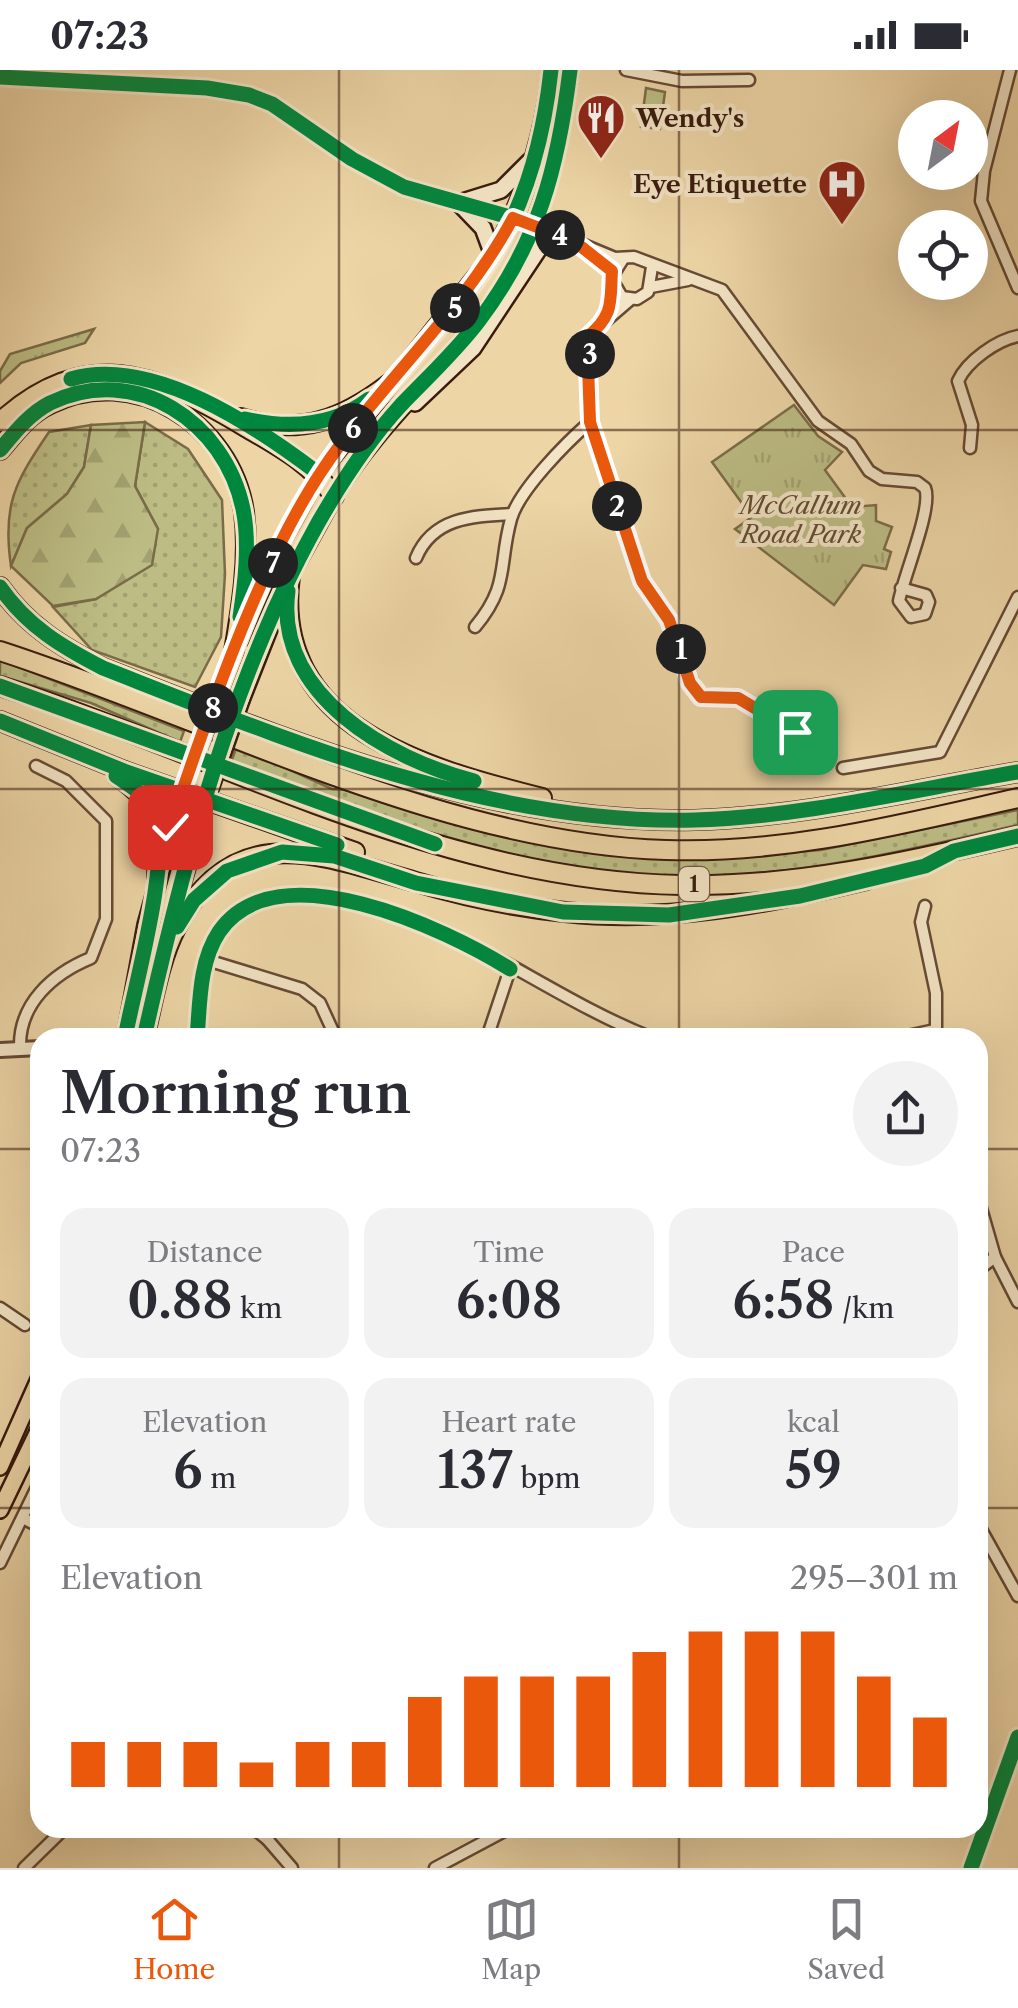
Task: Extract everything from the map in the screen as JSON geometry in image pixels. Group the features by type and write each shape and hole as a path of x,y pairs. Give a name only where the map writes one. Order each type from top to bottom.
{"highway":[{"path":"0,422 51,385 113,372 147,378 215,409 319,474 334,496"},
{"path":"215,409 278,425 316,424 352,412 389,384"},
{"path":"0,450 24,421 50,403 87,391 143,394 196,422 226,461 244,510 244,592 234,657"},
{"path":"290,576 289,626 310,675 326,701 353,726 396,752 466,778 550,800 636,811 751,814"},
{"path":"0,587 18,613 46,635 103,668 397,776 472,796 602,816 695,820 1018,772"},
{"name":"1","path":"0,651 405,798 564,840 666,850 776,847 841,838 1018,798"},
{"name":"1","path":"0,686 387,828 539,870 637,882 775,882 1018,836"},
{"path":"0,721 498,900"},
{"path":"83,754 138,790 155,814 157,878"},
{"path":"147,1028 176,930 208,885 252,859 304,852 498,900 562,912 622,916 728,910 925,866 954,851"}],"main road":[{"path":"127,1028 157,878 184,785 281,543 319,474 454,309 493,255 513,218 536,155 551,70"},
{"path":"146,1028 168,931 208,794 290,576 334,496 373,438 478,322 536,226 560,153 570,70"},
{"path":"493,255 484,228 459,203 501,190 536,155"},
{"path":"373,438 438,384 473,348 540,247 556,233"},
{"path":"0,1467 30,1400"},
{"path":"0,1510 30,1448"}],"street":[{"path":"65,70 94,81"},
{"path":"626,70 682,81 749,80"},
{"path":"1010,70 984,172 981,201 1018,288"},
{"path":"0,77 15,74 249,95 272,104 384,178 513,218 624,259 634,257 727,294 818,422 851,444 870,471 882,479 917,482 925,488 928,503 901,588"},
{"path":"574,241 612,271 615,290 609,310 595,331"},
{"path":"612,271 624,259"},
{"path":"651,287 652,267"},
{"path":"688,280 651,287 587,337 590,422 642,581 669,620 694,690 706,698 738,698 795,732"},
{"path":"615,290 631,300"},
{"path":"970,448 972,424 958,381 967,366 1006,339 1018,336"},
{"path":"475,627 499,594 512,514 564,446 590,422"},
{"path":"416,558 427,538 456,520 512,514"},
{"path":"843,768 940,752 1018,597"},
{"path":"20,1047 20,1019 26,1008 73,966 91,958 107,909 106,821 66,781 36,766"},
{"path":"197,1028 206,960 218,934 236,915 260,901 290,895 411,918 617,1028"},
{"path":"925,906 921,922 936,993 935,1028"},
{"path":"206,960 302,989 320,1003 331,1028"},
{"path":"490,1028 510,969"},
{"path":"0,1050 30,1048"},
{"path":"988,1233 995,1257 1018,1302"},
{"path":"988,1262 995,1257"},
{"path":"0,1308 26,1325"},
{"path":"0,1563 30,1503"},
{"path":"23,1518 30,1522"},
{"path":"988,1542 1018,1596"},
{"path":"988,1821 1018,1737"},
{"path":"24,1868 56,1838"},
{"path":"436,1868 492,1838"},
{"path":"971,1868 982,1838"},
{"path":"267,1839 292,1868"}],"green space":[{"path":"646,88 665,92 660,129 641,127"},
{"path":"94,329 85,343 21,363 0,383 0,371 10,354"},
{"name":"McCallum Road Park","path":"794,405 818,436 842,452 825,470 852,507 876,505 876,521 892,527 884,549 891,552 886,569 863,565 834,605 735,529 752,517 712,462"},
{"path":"145,422 188,449 222,500 225,574 221,637 195,687 92,650 53,607 96,599 158,529 135,486"},
{"path":"145,422 135,486 158,529 152,565 96,599 53,606 11,566 27,528 67,494 84,467 91,425"},
{"path":"91,425 84,467 67,494 27,528 11,566 10,510 27,465 49,432"},
{"path":"0,660 184,731 180,742 91,703 0,676"},
{"path":"237,746 332,789 360,791 463,826 547,845 652,858 716,859 821,850 1018,810 1018,825 865,858 749,874 648,875 586,869 465,843 347,805 231,762"}],"cycle path":[{"path":"182,791 258,591 296,514 338,448 451,314 504,236 532,167 551,70"},
{"path":"146,1028 193,840 259,645 318,523 356,462 389,419 469,333 516,263 531,233 552,171 570,70"},
{"path":"0,77 207,88 249,95 272,104 352,159 404,187 513,218"},
{"path":"71,379 102,374 169,386 235,417 319,474"},
{"path":"0,450 42,407 82,392 114,390 144,396 172,408 197,426 233,478 246,536 240,617"},
{"path":"245,419 310,423 340,415 369,399"},
{"path":"0,587 46,634 103,668 246,724 392,774 542,809 618,818 736,818 817,808 1018,772"},
{"path":"288,591 288,628 299,661 318,691 374,739 407,757 474,781"},
{"path":"0,686 435,844"},
{"path":"0,721 124,771 337,845"},
{"path":"116,776 148,802 159,834 155,890 127,1028"},
{"path":"177,927 194,900 227,871 282,852 334,856 416,883 563,912 669,915 800,896 925,866 954,851 1018,836"},
{"path":"198,1028 204,969 219,932 245,908 280,897 319,896 362,904 446,935 510,969"},
{"path":"988,1821 1018,1737"},
{"path":"971,1868 982,1838"}],"place":[{"name":"Wendy's","path":"601,160"},
{"name":"Eye Etiquette","path":"842,226"}],"route":[{"path":"170,827 234,657 302,502 355,425 478,278 513,218 574,241 612,271 615,290 609,310 587,337 591,360 590,422 642,581 669,620 690,683 701,697 738,698 795,732"}]}
